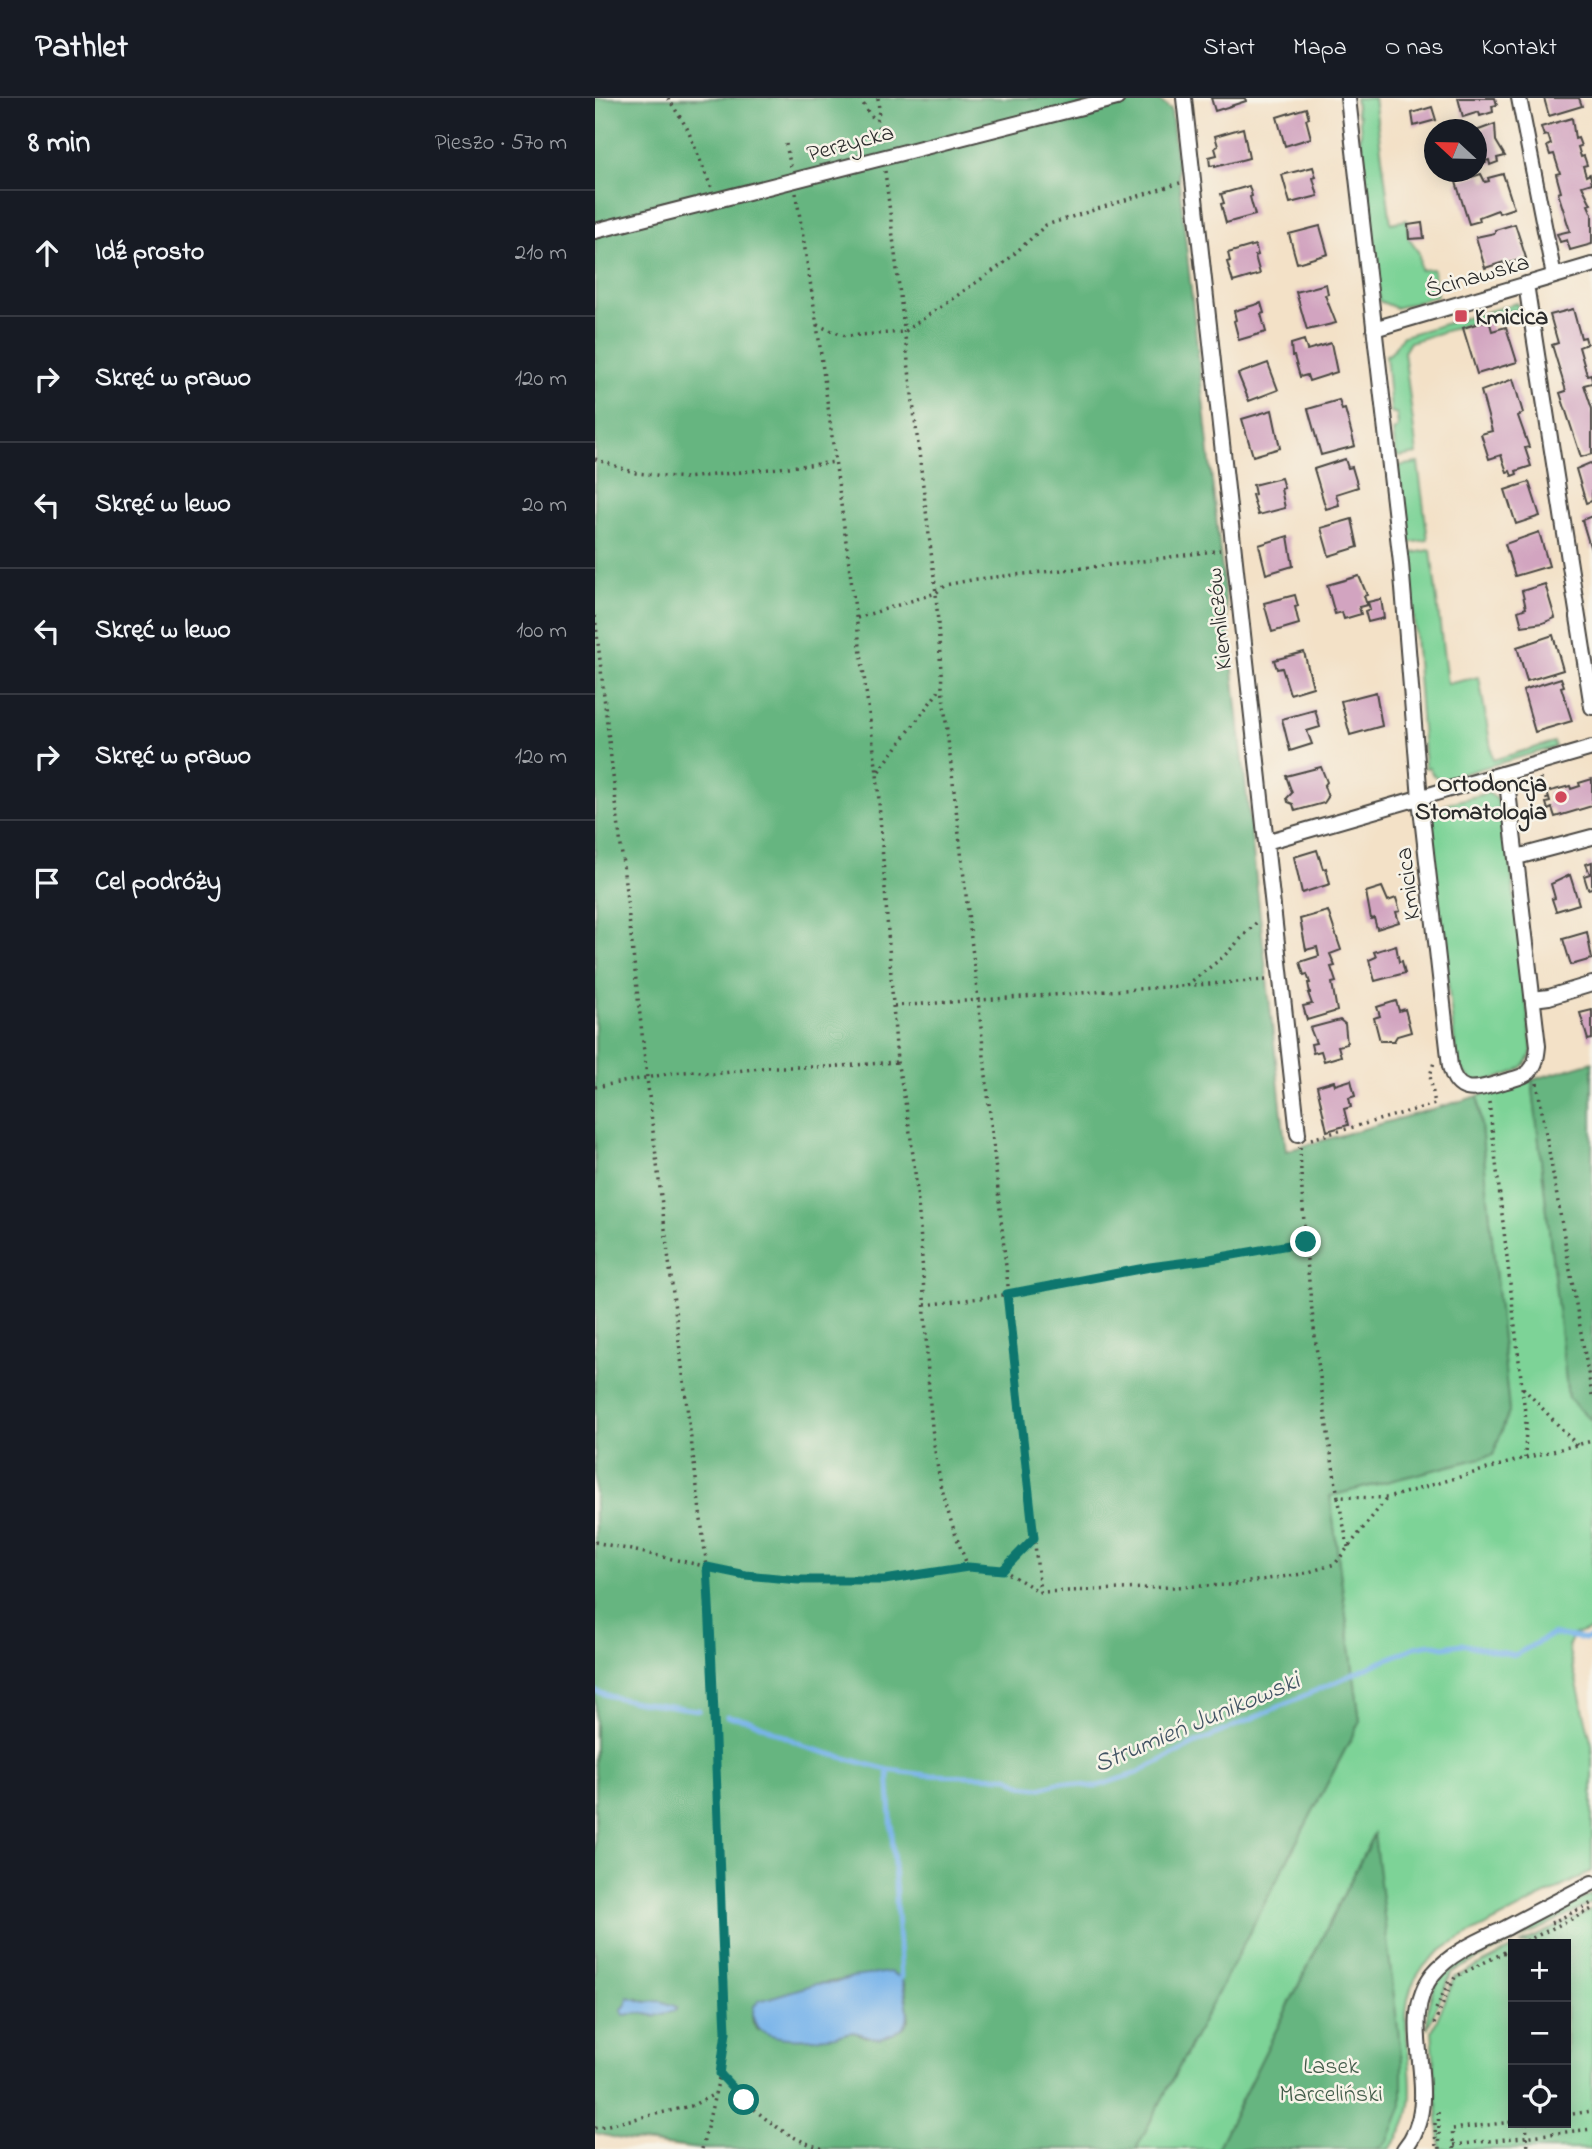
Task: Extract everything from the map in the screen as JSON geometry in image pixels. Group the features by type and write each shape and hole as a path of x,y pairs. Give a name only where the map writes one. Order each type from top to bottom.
{"street":[{"name":"Perzycka","path":"595,231 1117,98"},
{"name":"Kiemliczów","path":"1184,98 1266,842 1305,1138"},
{"name":"Kmicica","path":"1348,98 1403,588 1420,799 1452,1074 1456,1082 1475,1090 1522,1077 1528,1072 1537,1056 1533,999"},
{"path":"1519,98 1554,276"},
{"name":"Ścinawska","path":"1374,329 1592,265"},
{"path":"1526,284 1592,706"},
{"path":"1266,842 1592,748"},
{"path":"1506,774 1533,999 1592,984"},
{"path":"1517,857 1592,837"},
{"path":"1404,2149 1415,2132 1422,2107 1417,2018 1419,1999 1434,1972 1445,1962 1484,1939 1592,1883"}],"path":[{"path":"668,98 687,128 713,194"},
{"path":"860,98 869,114 877,120"},
{"path":"878,98 877,120 882,150"},
{"path":"786,144 792,174"},
{"path":"884,165 936,593 941,687 978,999 1040,1592"},
{"path":"817,326 845,336 904,332 1003,264 1046,225 1185,181"},
{"path":"795,188 817,326 877,773 897,1062 904,1091 916,1181 928,1381 939,1474 951,1524 968,1567"},
{"path":"595,459 636,473 685,478 836,462"},
{"path":"857,618 936,593 945,584 1226,549"},
{"path":"595,616 654,1140 707,1567 715,1702 726,2032 720,2074 702,2149"},
{"path":"877,773 941,687"},
{"path":"1539,776 1548,802"},
{"path":"1185,986 1223,957 1263,916"},
{"path":"894,1006 1269,980"},
{"path":"1348,1548 1319,1381 1300,1148 1305,1138 1435,1104 1430,1076 1435,1060"},
{"path":"595,1087 648,1079 654,1075 695,1071 714,1074 768,1067 826,1067 897,1062"},
{"path":"1536,1079 1592,1395"},
{"path":"1487,1091 1526,1421 1525,1458"},
{"path":"924,1305 1007,1294 1306,1242"},
{"path":"1522,1388 1577,1445"},
{"path":"1338,1497 1387,1498 1592,1441"},
{"path":"595,1542 745,1575 810,1580 884,1580 968,1567 1003,1570 1040,1592 1228,1585 1302,1574 1335,1564 1387,1498"},
{"path":"1003,1570 1034,1538"},
{"path":"1529,1939 1592,1906"},
{"path":"1522,1939 1592,1906"},
{"path":"1508,1946 1452,1972 1429,2030 1455,1977 1508,1950"},
{"path":"720,2074 744,2100 784,2134 824,2149"},
{"path":"595,2128 691,2106 715,2094"},
{"path":"1436,2111 1438,2149"},
{"path":"1571,2114 1592,2111"},
{"path":"1508,2123 1453,2129 1454,2147 1592,2129"},
{"path":"1526,2128 1528,2149"}],"green space":[{"path":"595,98 1155,98 1171,109 1286,1151 1478,1096 1509,1411 1493,1455 1330,1496 1360,1721 1136,2149 700,2149 625,2140 595,2133","holes":["852,1977 901,1978 905,1986 909,2019 904,2027 893,2034 866,2037 853,2032 835,2036 758,2030 753,2023 752,2015 790,1994 806,1987","637,1998 646,2002 663,2003 673,2007 672,2012 655,2016 642,2013 627,2015 625,2005"]},
{"path":"1355,98 1374,98 1391,223 1407,220 1409,239 1419,253 1420,270 1433,269 1437,296 1396,308 1379,301"},
{"path":"1517,303 1519,313 1513,310 1410,342 1404,352 1417,454 1399,457 1396,455 1393,431 1398,428 1397,414 1391,412 1386,355 1390,354 1403,336"},
{"path":"1418,463 1428,540 1408,543 1397,469 1399,466"},
{"path":"1431,550 1447,684 1479,677 1493,760 1554,742 1555,747 1441,780 1433,775 1429,767 1425,768 1407,554"},
{"path":"1488,793 1497,799 1499,807 1504,807 1532,1050 1525,1065 1518,1070 1475,1084 1457,1064 1430,817 1435,817 1446,804"},
{"path":"1592,1062 1592,1421 1568,1398 1532,1080"},
{"path":"1532,1080 1568,1398 1592,1421 1592,1629 1573,1635 1568,1647 1592,1745 1592,1871 1458,1940 1438,1953 1421,1970 1410,1990 1406,2012 1410,2106 1403,2128 1389,2149 1377,2149 1388,2141 1402,2062 1373,1835 1217,2149 1136,2149 1360,1721 1330,1496 1493,1455 1509,1411 1478,1096"},
{"name":"Lasek Marceliński","path":"1374,1834 1402,2062 1402,2105 1388,2141 1377,2149 1217,2149"},
{"path":"1592,1894 1592,1903 1519,1939 1508,1939 1508,1944 1452,1972 1427,2029 1431,1996 1441,1978 1463,1960"},
{"path":"1592,1909 1592,2149 1440,2149 1432,2031 1455,1977 1508,1950 1508,2128 1571,2128 1571,1939 1530,1939"}],"water":[{"path":"890,1972 901,1978 908,2016 900,2030 880,2039 853,2032 837,2036 782,2038 759,2028 754,2019 754,2006 759,2001 815,1984 835,1983 852,1977"},
{"path":"628,1997 646,2002 661,2001 677,2007 675,2011 655,2016 642,2013 624,2015 621,2010 627,2004"}],"building":[{"path":"1211,98 1245,98 1246,101 1215,111"},
{"path":"1458,98 1495,98 1497,105 1492,106 1493,112 1480,116 1479,112 1463,117"},
{"path":"1544,98 1579,98 1582,106 1549,116"},
{"path":"1432,107 1436,119 1424,119 1424,123 1414,126 1412,113"},
{"path":"1306,108 1311,138 1285,146 1277,117"},
{"path":"1572,118 1575,139 1578,138 1581,157 1584,156 1587,165 1583,166 1586,176 1590,174 1592,183 1582,186 1591,204 1588,205 1592,214 1592,244 1570,250 1567,240 1560,242 1557,234 1570,231 1558,193 1561,192 1556,174 1560,173 1554,154 1550,155 1547,146 1551,144 1548,135 1544,136 1541,127"},
{"path":"1495,124 1496,141 1505,156 1497,158 1498,162 1490,165 1487,160 1487,127"},
{"path":"1243,128 1249,158 1210,166 1209,157 1217,155 1215,136"},
{"path":"1313,167 1318,196 1290,203 1282,175"},
{"path":"1503,174 1514,208 1499,213 1498,210 1495,211 1479,217 1480,221 1469,224 1456,182 1487,182 1488,178"},
{"path":"1249,186 1255,215 1226,223 1221,194"},
{"path":"1422,223 1424,238 1409,239 1408,225"},
{"path":"1515,224 1526,258 1485,268 1476,237 1495,233 1495,230"},
{"path":"1320,226 1328,254 1297,263 1289,234"},
{"path":"1255,245 1260,274 1233,282 1227,262 1230,261 1228,253"},
{"path":"1326,284 1328,294 1325,295 1336,323 1307,330 1296,292"},
{"path":"1261,303 1266,332 1239,340 1234,311"},
{"path":"1573,309 1581,338 1585,337 1587,344 1579,347 1587,375 1591,374 1592,379 1592,383 1584,385 1592,409 1592,454 1581,457 1560,393 1566,391 1552,345 1558,343 1550,315"},
{"path":"1489,320 1492,331 1506,327 1517,362 1477,374 1463,328"},
{"path":"1304,340 1307,350 1331,343 1337,372 1309,381 1307,375 1300,377 1292,356 1291,344"},
{"path":"1268,363 1278,390 1249,401 1238,374"},
{"path":"1513,379 1523,413 1518,416 1529,447 1525,448 1531,466 1516,471 1517,474 1512,476 1510,471 1507,472 1501,455 1489,459 1481,434 1492,431 1481,391"},
{"path":"1339,400 1342,410 1345,409 1355,446 1321,455 1308,409"},
{"path":"1272,410 1280,448 1253,456 1242,419"},
{"path":"1345,459 1348,468 1352,467 1358,487 1336,494 1339,505 1326,509 1314,469"},
{"path":"1590,463 1592,501 1586,503 1576,469"},
{"path":"1281,478 1285,508 1258,515 1252,495 1255,494 1253,485"},
{"path":"1529,482 1540,516 1516,524 1505,490"},
{"path":"1592,516 1592,550 1591,550 1582,520"},
{"path":"1352,519 1358,547 1329,556 1321,528"},
{"path":"1539,532 1549,566 1515,576 1505,544"},
{"path":"1288,536 1293,566 1266,574 1259,545"},
{"path":"1359,576 1367,595 1364,596 1367,605 1359,607 1361,614 1344,619 1342,612 1335,614 1327,585"},
{"path":"1545,584 1555,618 1522,626 1518,611 1526,608 1522,591"},
{"path":"1295,595 1299,624 1272,632 1264,603"},
{"path":"1381,599 1384,618 1368,622 1365,611 1370,609 1368,602"},
{"path":"1553,635 1563,670 1527,681 1517,647"},
{"path":"1304,652 1313,687 1290,694 1282,668 1277,669 1274,660"},
{"path":"1561,678 1564,686 1561,687 1572,721 1535,732 1523,690"},
{"path":"1376,692 1382,726 1350,735 1341,701"},
{"path":"1315,710 1320,727 1307,731 1312,744 1290,751 1282,719"},
{"path":"1321,767 1327,782 1324,786 1328,797 1324,803 1295,811 1293,804 1288,802 1287,798 1292,793 1286,776"},
{"path":"1592,779 1592,806 1555,817 1552,808 1548,810 1546,803 1550,802 1547,792 1570,786 1571,789"},
{"path":"1317,850 1330,884 1302,893 1294,857"},
{"path":"1592,862 1592,888 1588,889 1584,876 1590,874 1586,864"},
{"path":"1570,875 1579,904 1556,911 1551,884"},
{"path":"1382,887 1388,901 1396,898 1400,911 1396,912 1399,922 1377,929 1374,918 1371,919 1366,892"},
{"path":"1328,911 1341,950 1330,954 1335,966 1331,967 1336,982 1332,983 1337,1011 1307,1020 1303,1006 1312,1004 1308,993 1310,983 1300,962 1319,956 1317,947 1306,950 1300,919"},
{"path":"1587,932 1592,959 1571,965 1563,939"},
{"path":"1396,945 1399,962 1402,961 1405,973 1375,981 1369,960 1376,957 1374,952"},
{"path":"1396,1001 1399,1011 1405,1009 1411,1032 1397,1036 1394,1041 1380,1041 1374,1018 1380,1016 1377,1007"},
{"path":"1592,1010 1592,1039 1588,1040 1580,1013"},
{"path":"1340,1020 1345,1024 1347,1044 1338,1046 1341,1056 1324,1061 1321,1051 1313,1053 1311,1044 1316,1043 1310,1028"},
{"path":"1351,1080 1355,1096 1349,1098 1351,1107 1344,1109 1348,1125 1327,1131 1317,1086 1334,1081 1335,1085"}],"waterway":[{"name":"Strumień Junikowski","path":"727,1716 750,1720 809,1748 888,1770 927,1775 1008,1777 1023,1786 1041,1788 1061,1782 1095,1787 1137,1773 1196,1743 1415,1647 1461,1644 1515,1655 1553,1634 1585,1639 1592,1637"},
{"name":"Strumień Junikowski","path":"595,1691 632,1701 699,1710"},
{"path":"888,1770 901,1978"}],"place":[{"name":"Kmicica","path":"1461,316"},
{"name":"Ortodoncja Stomatologia","path":"1561,797"}],"route":[{"path":"744,2100 720,2074 726,2032 715,1702 707,1567 745,1575 798,1580 884,1580 968,1567 1003,1570 1034,1538 1007,1294 1306,1242"}]}
